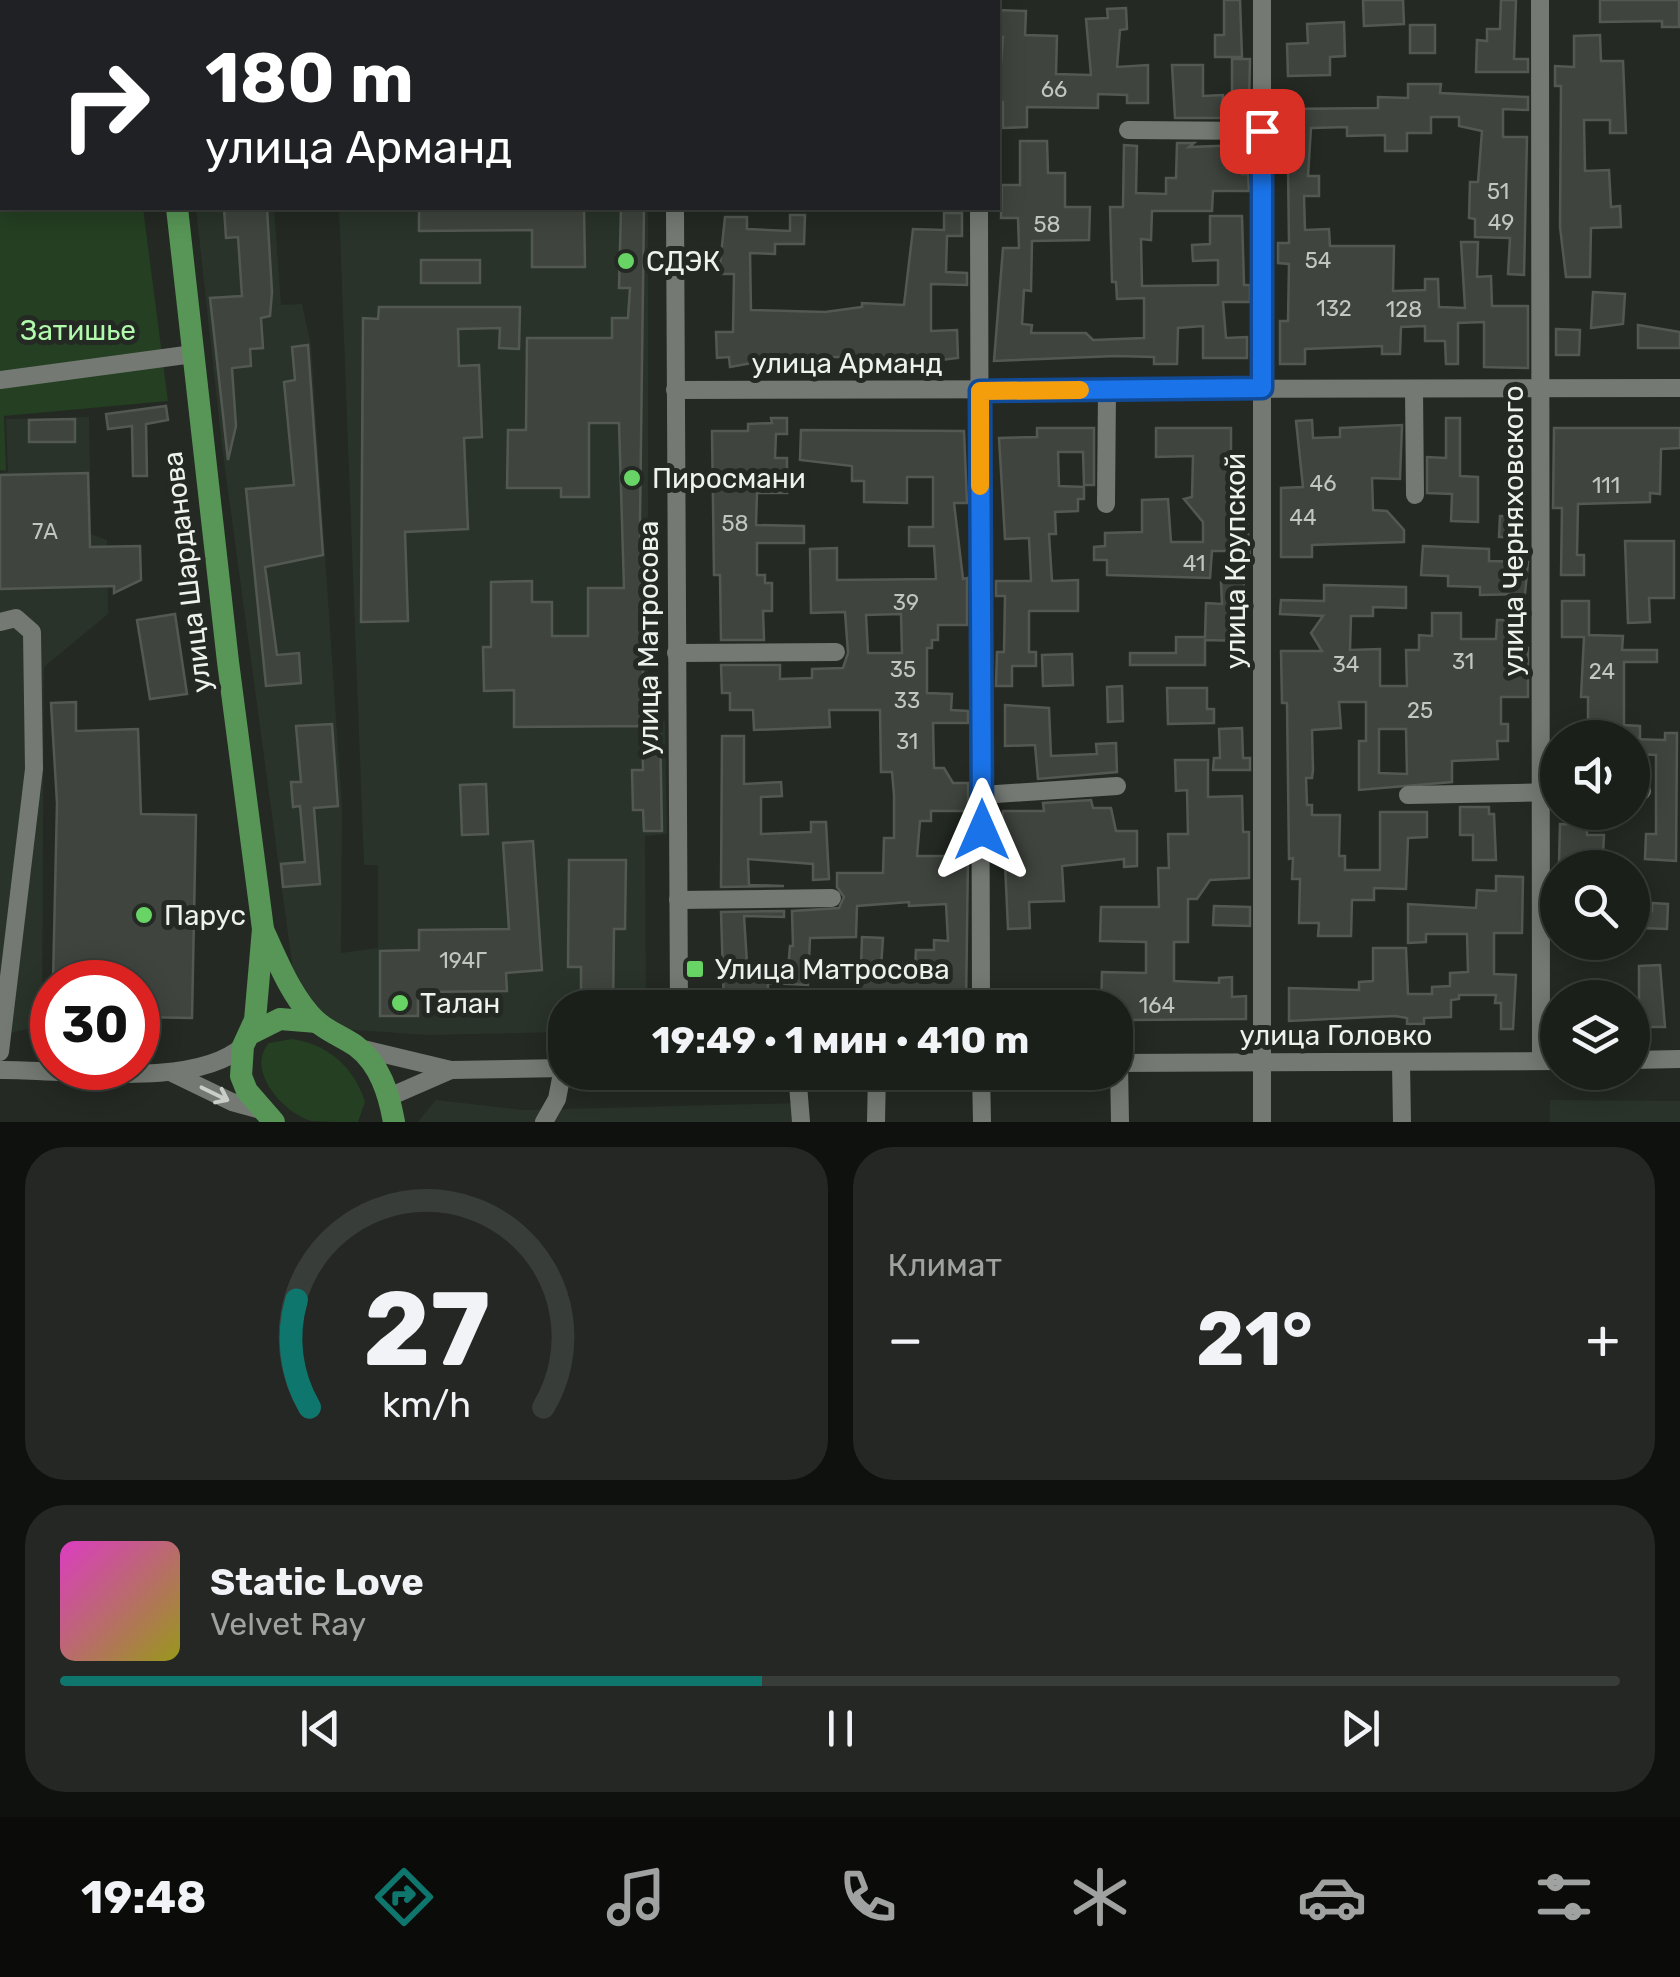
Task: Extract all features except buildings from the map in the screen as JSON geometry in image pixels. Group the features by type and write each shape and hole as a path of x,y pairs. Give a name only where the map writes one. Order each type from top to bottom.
{"main road":[{"name":"улица Шарданова","path":"178,210 262,929"},
{"path":"262,929 298,1001 317,1022 359,1048 389,1111"},
{"path":"262,929 261,975 240,1076 267,1116"},
{"path":"247,1040 280,1019 317,1022"}],"street":[{"name":"улица Крупской","path":"1262,0 1262,1122"},
{"name":"улица Черняховского","path":"1540,0 1540,389 1547,720"},
{"path":"1128,130 1262,131"},
{"name":"улица Матросова","path":"676,210 679,990"},
{"path":"980,210 982,990"},
{"path":"0,380 193,354"},
{"path":"1414,388 1415,495"},
{"name":"улица Арманд","path":"675,390 1680,388"},
{"path":"1106,390 1106,504"},
{"path":"0,622 16,618 32,632 34,769 0,1052"},
{"path":"676,653 836,652"},
{"path":"982,795 1117,786"},
{"path":"1408,796 1540,792"},
{"name":"улица Черняховского","path":"1549,830 1549,980"},
{"path":"678,900 832,898"},
{"path":"0,1070 170,1072 220,1060 247,1040"},
{"path":"359,1048 452,1070 548,1068"},
{"path":"1650,1060 1680,1059"},
{"name":"улица Головко","path":"1133,1063 1540,1061"},
{"path":"1401,1063 1402,1122"},
{"path":"389,1111 452,1070"},
{"path":"170,1072 267,1116"},
{"path":"544,1122 559,1090"},
{"path":"798,1090 801,1122"},
{"path":"876,1122 877,1090"},
{"path":"981,1090 982,1122"},
{"path":"1118,1090 1120,1122"}],"shaded area":[{"path":"196,210 274,210 281,305 302,304 311,345 342,808 341,953 378,948 378,865 364,865 339,210 648,210 648,718 665,721 667,834 645,836 646,990 548,990 548,1032 427,1035 341,1029 313,1009 294,978 222,446"},
{"path":"89,417 91,534 107,540 108,614 44,667 42,960 30,960 30,1029 0,1035 0,473 8,472 6,419"},
{"path":"436,1100 524,1110 797,1103 798,1122 418,1122"},
{"path":"1550,1100 1680,1101 1680,1122 1550,1122"}],"green space":[{"name":"Затишье","path":"0,210 143,210 168,401 4,416 6,471 0,470"},
{"path":"292,1039 317,1046 347,1068 365,1102 358,1122 311,1121 289,1109 270,1089 264,1077 263,1054 269,1043"}],"slow traffic":[{"path":"980,486 980,391 1080,390"}],"place":[{"name":"СДЭК","path":"626,261"},
{"name":"Пиросмани","path":"632,478"},
{"name":"Парус","path":"144,915"},
{"name":"Улица Матросова","path":"695,969"},
{"name":"Талан","path":"400,1003"}],"route":[{"path":"982,830 980,391 1262,388 1262,131"}]}
